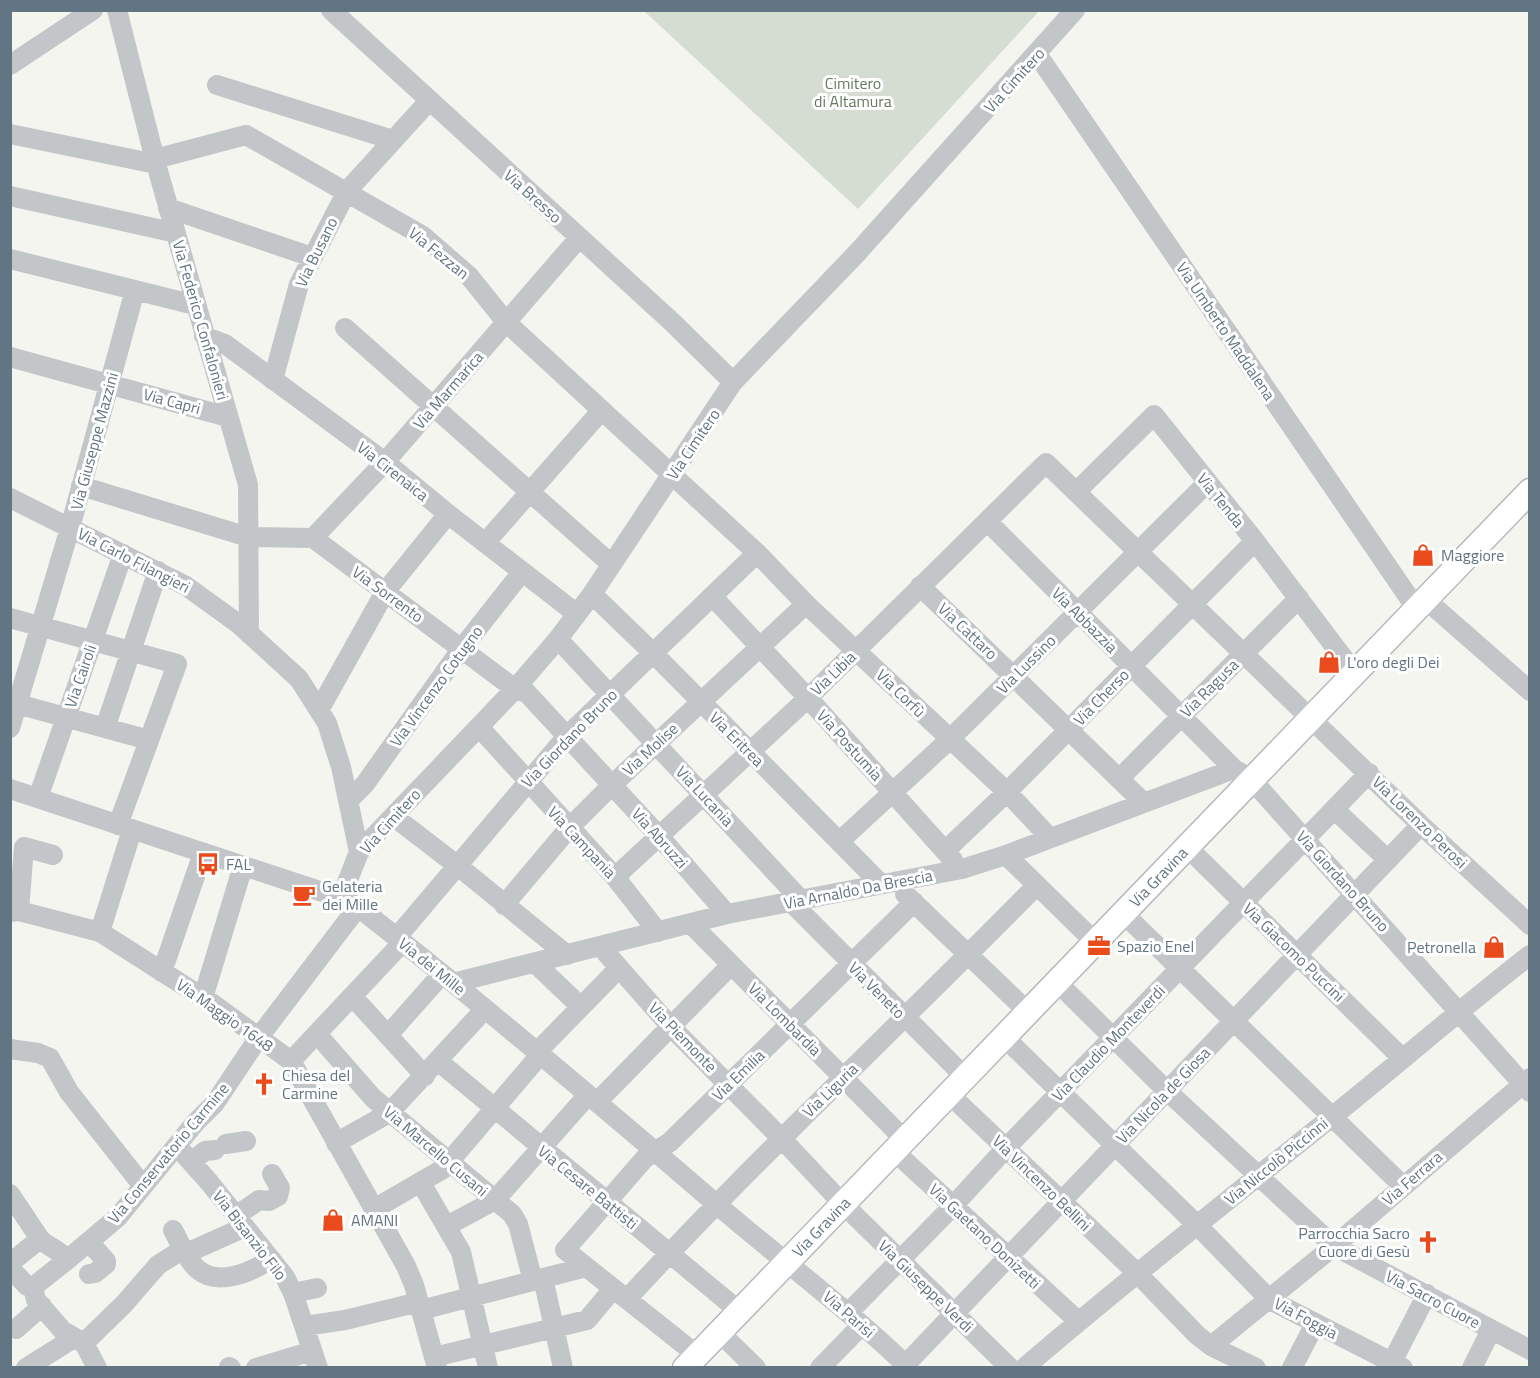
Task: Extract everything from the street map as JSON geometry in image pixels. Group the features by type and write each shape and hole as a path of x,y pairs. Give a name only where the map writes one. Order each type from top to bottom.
{"main road":[{"name":"Via Gravina","path":"691,1361 1186,846 1243,774 1311,717 1530,491"}],"street":[{"path":"10,65 93,10"},
{"name":"Via Federico Confalonieri","path":"117,10 155,161 248,485 249,634"},
{"name":"Via Bresso","path":"331,10 672,322 733,382"},
{"name":"Via Cimitero","path":"259,1037 350,903 359,852 479,727 558,639 592,594 733,382 857,253 1075,10"},
{"name":"Via Umberto Maddalena","path":"1037,54 1420,604 1530,691"},
{"path":"217,85 393,140"},
{"name":"Via Busano","path":"273,380 299,284 347,191 429,101"},
{"path":"10,134 155,161"},
{"name":"Via Fezzan","path":"155,161 246,135 423,236 469,276 506,322 601,411 673,474"},
{"path":"10,196 176,233"},
{"path":"168,207 312,257"},
{"name":"Via Marmarica","path":"313,538 386,462 579,238"},
{"path":"10,259 195,305"},
{"name":"Via Giuseppe Mazzini","path":"10,729 14,703 42,627 135,290"},
{"path":"345,328 611,564"},
{"name":"Via Cirenaica","path":"204,336 225,344 386,462 448,514 577,614"},
{"name":"Via Capri","path":"10,357 228,417"},
{"path":"485,543 601,411"},
{"name":"Via Tenda","path":"1076,492 1154,416 1255,541 1354,672"},
{"name":"Via Lorenzo Perosi","path":"1047,463 1421,825 1530,925"},
{"name":"Via Libia","path":"615,877 751,752 1047,463"},
{"name":"Via Corfù","path":"673,474 806,604 1007,792 1050,838"},
{"name":"Via Lussino","path":"840,841 894,793 1015,676 1207,483"},
{"path":"81,486 248,537 313,538"},
{"name":"Via Carlo Filangieri","path":"10,498 186,586 240,625 299,679 327,723 341,767 359,852"},
{"path":"319,710 385,592 448,514"},
{"name":"Via Abbazzia","path":"987,521 1181,717 1243,774"},
{"name":"Via Sorrento","path":"313,538 515,688"},
{"name":"Via Cherso","path":"945,851 1007,792 1255,541"},
{"name":"Via Cairoli","path":"38,798 123,554"},
{"name":"Via Giordano Bruno","path":"291,1061 352,996 526,782 567,736 652,652 757,554"},
{"path":"105,728 158,572"},
{"name":"Via Vincenzo Cotugno","path":"349,800 365,784 462,648 522,572"},
{"name":"Via Cattaro","path":"920,586 1144,803"},
{"name":"Via Eritrea","path":"592,594 840,841 887,883 914,903 1027,1011"},
{"name":"Via Postumia","path":"712,596 962,869"},
{"name":"Via Ragusa","path":"1119,778 1299,598"},
{"name":"Via Molise","path":"504,904 569,828 612,784 806,604"},
{"path":"10,618 177,664 149,740 100,932"},
{"name":"Via Lucania","path":"558,639 703,794 797,902"},
{"name":"Via Abruzzi","path":"515,688 527,693 612,784 727,914"},
{"path":"14,703 149,740"},
{"name":"Via Campania","path":"479,727 526,782 615,877 658,932"},
{"name":"Via Claudio Monteverdi","path":"820,1368 899,1260 1369,773"},
{"name":"Via Giordano Bruno","path":"1243,774 1305,839 1527,1085"},
{"name":"Via Arnaldo Da Brescia","path":"448,978 567,956 727,914 962,869 1006,855 1144,803 1243,774"},
{"name":"Via dei Mille","path":"10,789 350,903 448,978 787,1262"},
{"path":"1334,809 1388,860"},
{"path":"393,816 567,956"},
{"name":"Via Nicola de Giosa","path":"907,1366 954,1313 1421,825"},
{"name":"Via Giacomo Puccini","path":"1186,846 1402,1058"},
{"path":"15,911 16,870 24,847 53,855"},
{"path":"162,972 203,853"},
{"path":"1006,855 1094,941"},
{"path":"203,998 243,866"},
{"name":"Via Liguria","path":"435,1362 483,1346 587,1320 620,1294 669,1253 781,1138 968,956 1037,885"},
{"name":"Via Veneto","path":"797,902 852,964 905,1018 956,1084"},
{"name":"Via Emilia","path":"586,1267 565,1250 645,1158 670,1142 914,903"},
{"name":"Via Maggio 1648","path":"15,911 100,932 203,998 291,1061 406,1266 420,1306 435,1362"},
{"path":"1122,912 1403,1186"},
{"name":"Via Lombardia","path":"692,925 843,1077 898,1144"},
{"name":"Via Piemonte","path":"600,946 671,1027 843,1204"},
{"path":"535,963 582,1007"},
{"name":"Via Niccolò Piccinni","path":"1024,1368 1459,1010 1526,964"},
{"path":"447,1227 495,1200 541,1148 671,1027 732,965"},
{"path":"374,1209 438,1174 538,1054 619,968"},
{"path":"388,1035 448,978"},
{"name":"Via Sacro Cuore","path":"1056,981 1166,1090 1334,1246 1530,1350"},
{"name":"Via Cesare Battisti","path":"352,996 388,1035 432,1068 495,1108 606,1203 739,1311"},
{"path":"336,1143 389,1113 484,1009"},
{"name":"Via Marcello Cusani","path":"316,1034 389,1113 516,1219 555,1329 563,1368"},
{"name":"Via Foggia","path":"1003,1036 1197,1225 1270,1300 1395,1366"},
{"name":"Via Conservatorio Carmine","path":"33,1287 118,1217 195,1123 215,1103 259,1037"},
{"path":"10,1049 38,1053 50,1058 69,1092 143,1186"},
{"name":"Via Vincenzo Bellini","path":"956,1084 1006,1148 1137,1273 1197,1335 1211,1346 1256,1368"},
{"name":"Via Ferrara","path":"1211,1346 1270,1300 1403,1186 1527,1085"},
{"path":"191,1162 206,1151 246,1141"},
{"name":"Via Gaetano Donizetti","path":"898,1144 953,1206 1078,1322"},
{"name":"Via Bisanzio Filo","path":"177,1146 285,1277 293,1293 315,1359"},
{"path":"26,1368 58,1359 124,1304 158,1264 177,1253 189,1252 240,1221 259,1200 269,1201 278,1196 280,1188 272,1174"},
{"path":"421,1183 461,1252 488,1368"},
{"path":"10,1194 40,1239 47,1246 63,1254 67,1260"},
{"name":"Via Giuseppe Verdi","path":"843,1204 1010,1368"},
{"path":"173,1230 193,1265 209,1277 225,1278 244,1274 257,1269 271,1259"},
{"path":"10,1263 40,1239"},
{"path":"89,1242 106,1261 106,1264 99,1270 89,1274"},
{"name":"Via Parisi","path":"787,1262 907,1366"},
{"path":"305,1326 471,1297 586,1267 620,1294 691,1361"},
{"path":"10,1268 27,1286 33,1287 34,1295 42,1306 63,1331 79,1341 97,1368"},
{"path":"293,1293 317,1288"},
{"path":"1395,1366 1427,1294"},
{"path":"16,1329 42,1306"},
{"path":"1292,1368 1315,1324"},
{"path":"1472,1368 1491,1330"},
{"path":"719,1332 756,1368"},
{"path":"256,1368 315,1359"}],"green space":[{"name":"Cimitero di Altamura","path":"644,11 1039,11 858,209"}],"place":[{"name":"Maggiore","path":"1423,555"},
{"name":"L'oro degli Dei","path":"1329,662"},
{"name":"FAL","path":"208,864"},
{"name":"Gelateria dei Mille","path":"304,895"},
{"name":"Spazio Enel","path":"1099,946"},
{"name":"Petronella","path":"1494,947"},
{"name":"Chiesa del Carmine","path":"264,1084"},
{"name":"AMANI","path":"333,1220"},
{"name":"Parrocchia Sacro Cuore di Gesù","path":"1428,1242"}]}
